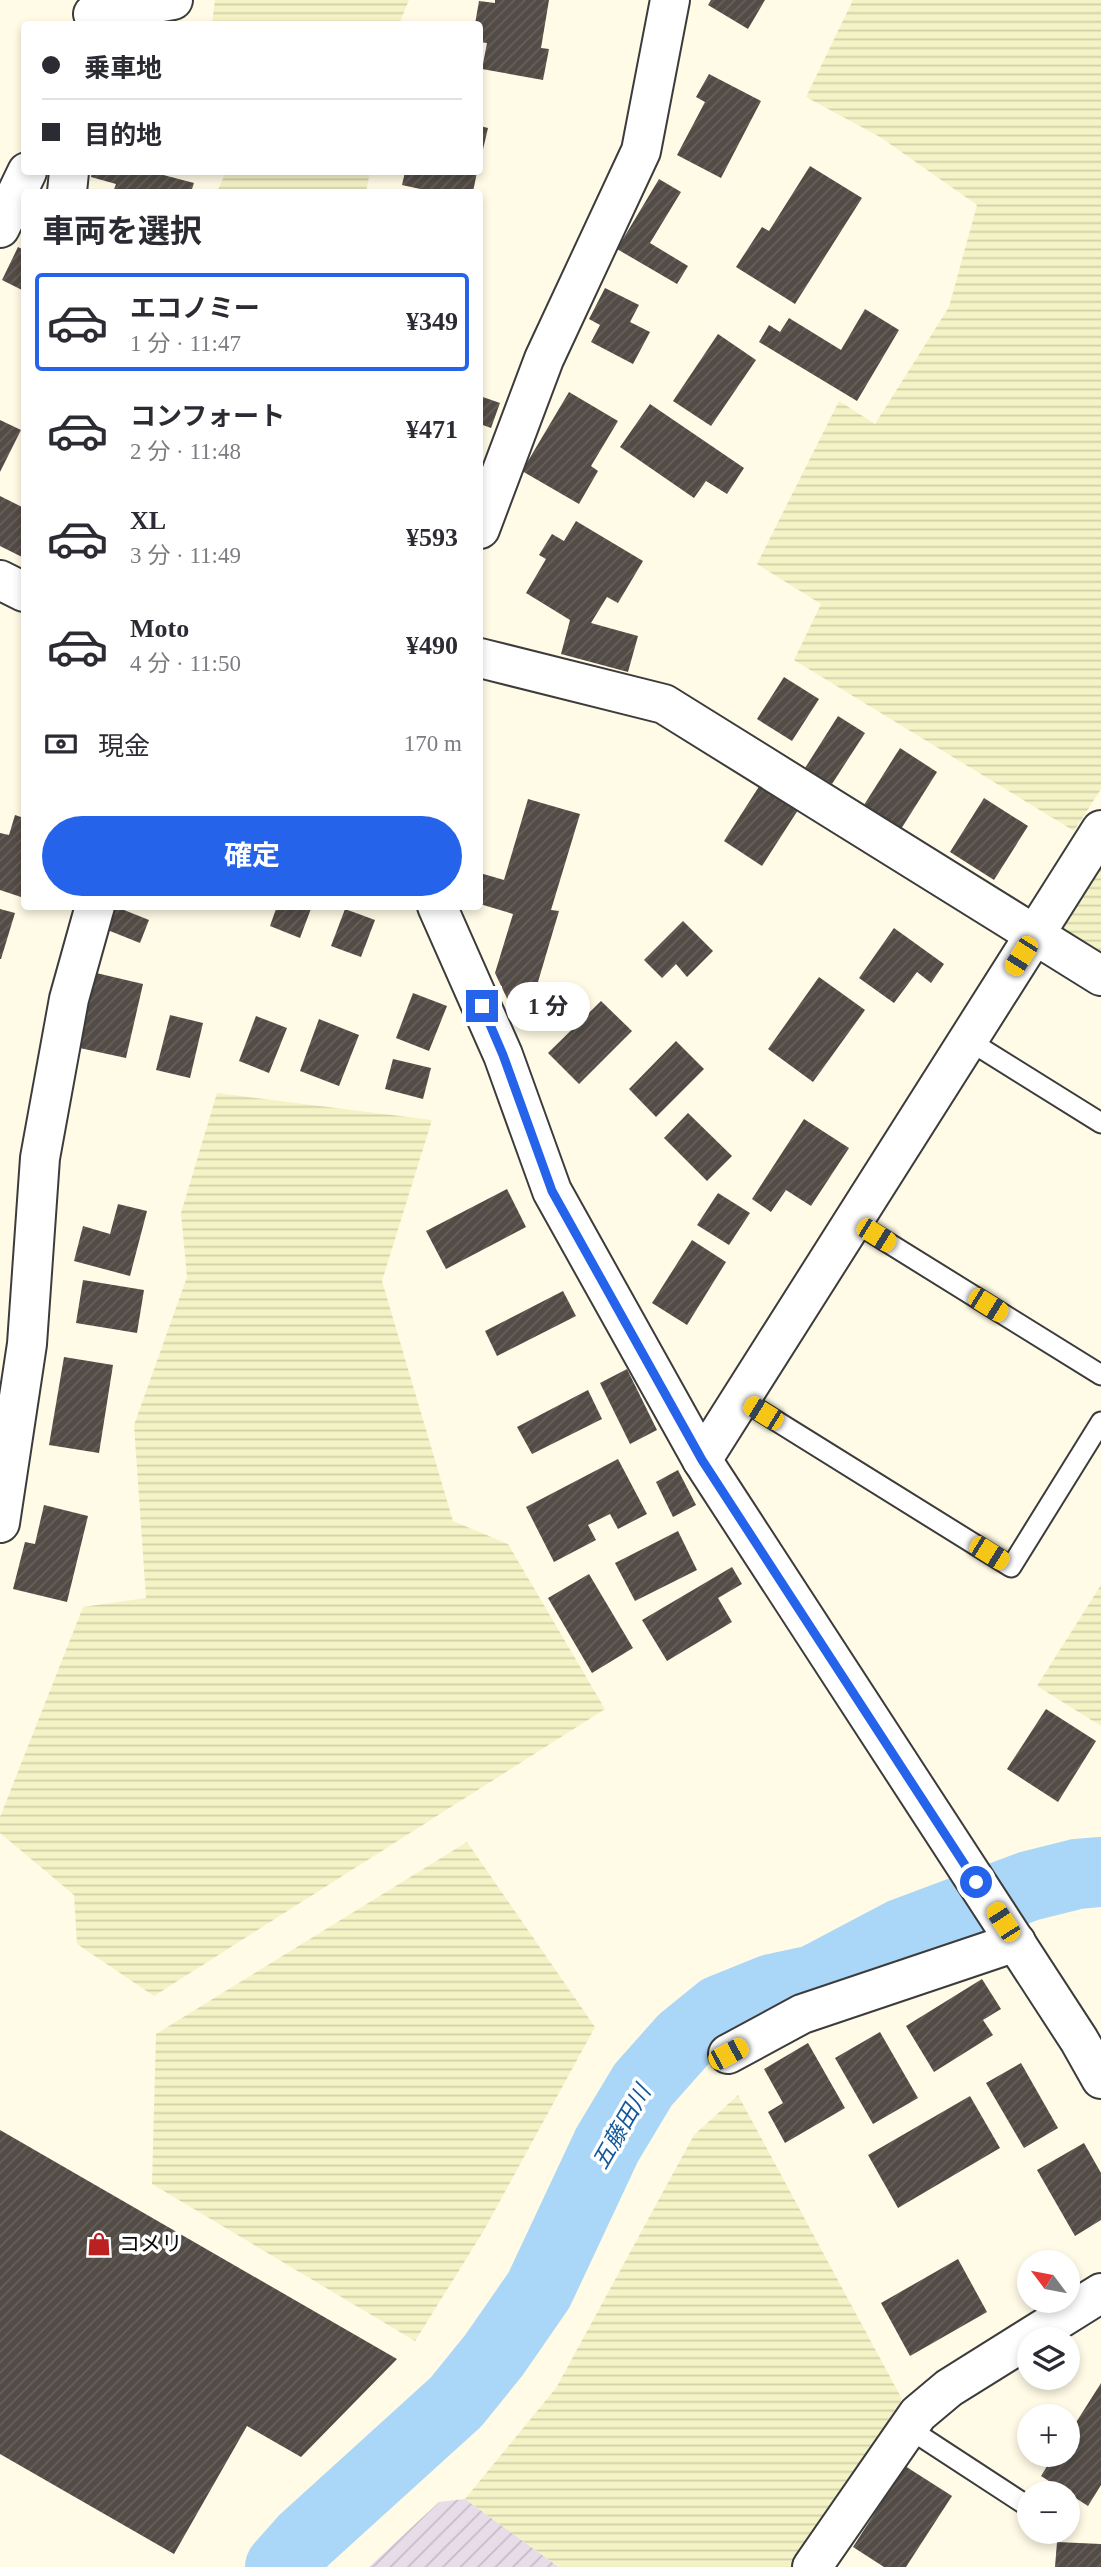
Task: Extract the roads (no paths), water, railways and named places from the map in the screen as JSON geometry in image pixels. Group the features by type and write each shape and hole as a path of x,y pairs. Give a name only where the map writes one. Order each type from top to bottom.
{"street":[{"path":"91,13 173,0"},
{"path":"483,521 544,359 641,150 670,0"},
{"path":"0,228 26,175"},
{"path":"0,580 21,590"},
{"path":"483,659 663,704 1101,976"},
{"path":"702,1460 1101,830"},
{"path":"0,1523 27,1344 40,1158 69,999 94,910"},
{"path":"439,910 503,1055 552,1191 702,1460 1016,1942 1090,2036 1101,2079"},
{"path":"728,2054 802,2014 1016,1942"},
{"path":"812,2567 918,2414 949,2388 1101,2293"}],"lane":[{"path":"968,1040 1101,1123"},
{"path":"853,1221 1101,1375"},
{"path":"741,1399 1011,1567 1101,1422"},
{"path":"908,2428 1017,2499"}],"waterway":[{"name":"五藤田川","path":"280,2567 304,2540 456,2402 494,2355 539,2290 607,2145 643,2085 683,2040 720,2010 772,1989 814,1980 903,1933 1029,1886 1077,1874 1101,1872"}],"place":[{"name":"コメリ","path":"99,2244"}]}
